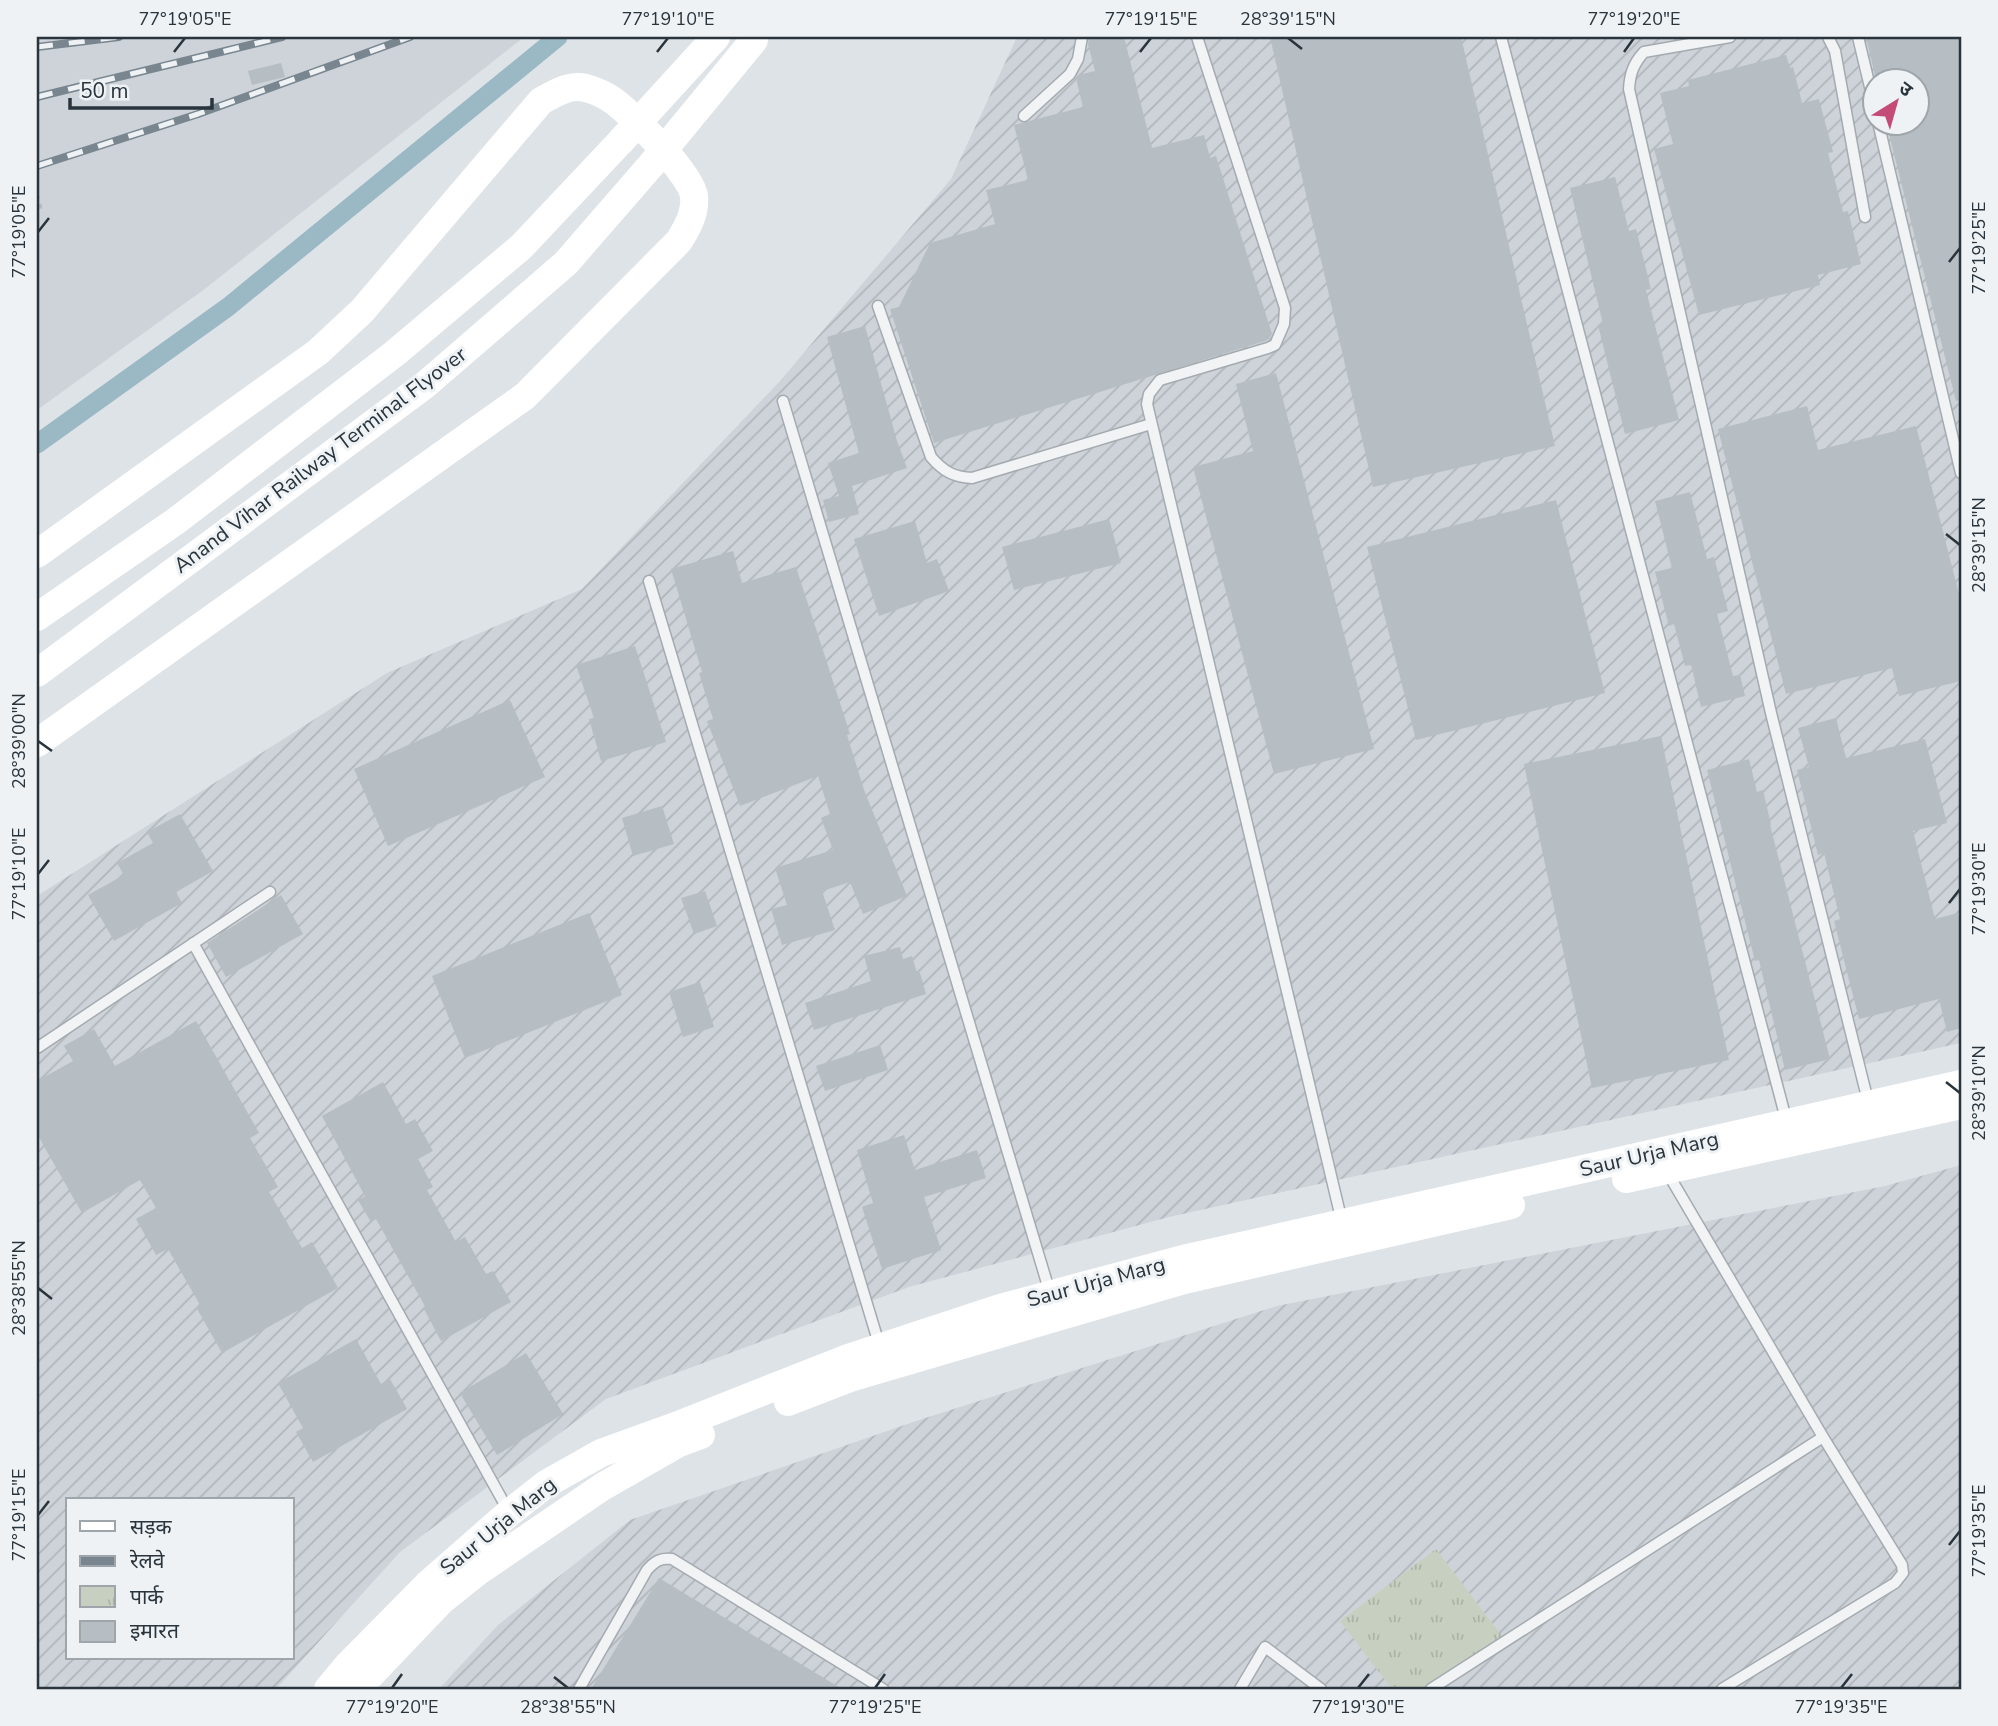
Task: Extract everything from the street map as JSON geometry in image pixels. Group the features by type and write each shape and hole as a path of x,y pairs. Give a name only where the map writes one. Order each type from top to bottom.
{"main road":[{"name":"Anand Vihar Railway Terminal Flyover","path":"37,617 176,521 394,354 521,247 716,37"},
{"name":"Anand Vihar Railway Terminal Flyover","path":"37,673 425,385 566,263 756,38"},
{"path":"37,554 318,352 371,302 541,101 570,87 600,93 617,103 688,179 694,196 694,211 679,242 524,396 37,743"},
{"name":"Saur Urja Marg","path":"356,1689 441,1601 476,1573 602,1487 677,1444 977,1329 1051,1294 1183,1259 1342,1223 1661,1162 1787,1123 1869,1105 1954,1096"},
{"name":"Saur Urja Marg","path":"328,1689 428,1584 546,1484 601,1453 848,1357 1184,1280 1661,1162 1954,1096"}],"lane":[{"path":"1024,116 1070,74 1078,59 1082,37"},
{"path":"1197,37 1285,308 1284,324 1275,345 1160,380 1149,394 1147,404 1342,1223"},
{"path":"1501,37 1787,1123"},
{"path":"1730,37 1644,52 1635,62 1629,89 1771,713 1869,1105"},
{"path":"1828,37 1835,51 1866,217"},
{"path":"1858,37 1865,66"},
{"path":"1881,136 1961,473"},
{"path":"878,306 931,457 948,473 972,478 1151,424"},
{"path":"783,401 1051,1294"},
{"path":"649,581 880,1348"},
{"path":"37,1048 270,892"},
{"path":"193,943 509,1513"},
{"path":"1661,1162 1823,1437 1902,1565 1903,1573 1895,1583 1722,1689"},
{"path":"1431,1689 1823,1437"},
{"path":"579,1689 647,1570 661,1558 672,1559 883,1689"},
{"path":"1240,1689 1265,1647 1321,1689"}],"path":[{"path":"37,194 41,210"}],"shaded area":[{"path":"37,37 524,37 206,288 37,410"},
{"path":"1017,37 1961,37 1961,1043 1169,1217 909,1287 606,1399 400,1552 276,1689 37,1689 37,896 387,673 582,589 780,381 951,179"},
{"path":"1961,1165 1961,1689 439,1689 498,1625 630,1520 919,1420 1277,1306 1885,1186"}],"green space":[{"path":"1436,1549 1502,1636 1431,1689 1392,1689 1340,1621"}],"building":[{"path":"1089,37 1124,37 1152,148 1204,135 1210,158 1216,156 1272,334 1265,341 934,443 890,309 899,307 930,243 995,224 986,190 1028,180 1014,125 1083,107 1076,78 1078,75 1095,71 1088,44"},
{"path":"1270,37 1461,37 1555,446 1373,487"},
{"path":"1866,37 1961,37 1961,400 1956,401 1890,136 1932,136 1932,66 1873,66"},
{"path":"1786,55 1790,68 1793,67 1802,103 1819,99 1833,152 1828,153 1843,212 1848,211 1861,264 1818,275 1820,285 1699,315 1654,149 1673,144 1660,93 1689,86 1688,80"},
{"path":"281,63 285,77 252,85 248,71"},
{"path":"1615,177 1629,231 1636,229 1651,289 1646,290 1679,420 1625,434 1598,325 1603,324 1570,188"},
{"path":"865,326 907,468 852,486 859,514 829,522 823,500 839,496 828,463 859,453 827,337"},
{"path":"1276,373 1374,749 1274,774 1193,467 1253,451 1236,384"},
{"path":"1807,406 1818,450 1916,426 1961,602 1961,681 1899,696 1892,668 1786,694 1718,429"},
{"path":"1690,492 1707,559 1714,557 1728,611 1717,614 1733,676 1740,675 1745,696 1701,707 1691,665 1685,666 1674,624 1669,626 1655,572 1672,568 1655,501"},
{"path":"1556,500 1605,693 1416,740 1367,547"},
{"path":"1109,519 1121,563 1014,590 1002,547"},
{"path":"915,521 927,563 937,559 949,591 879,616 854,539"},
{"path":"733,551 742,583 796,567 850,734 847,735 864,790 907,896 863,914 850,882 822,891 835,930 782,945 771,909 787,905 775,868 833,850 821,818 830,814 818,776 740,806 707,721 713,719 699,673 702,672 671,569"},
{"path":"635,646 666,742 601,761 589,719 594,718 576,665"},
{"path":"510,700 545,777 388,846 354,769"},
{"path":"1836,718 1846,758 1925,739 1947,823 1913,831 1935,919 1958,913 1961,926 1961,1028 1947,1032 1939,999 1859,1019 1834,921 1840,919 1824,853 1818,855 1797,770 1809,767 1798,728"},
{"path":"1661,736 1729,1060 1592,1088 1524,764"},
{"path":"1749,759 1757,792 1763,790 1830,1059 1785,1070 1759,960 1755,961 1707,770"},
{"path":"662,806 674,844 633,856 622,818"},
{"path":"180,814 213,871 176,892 182,903 114,941 88,895 124,875 117,863 153,843 147,832"},
{"path":"705,891 717,926 694,934 681,898"},
{"path":"281,895 303,934 226,977 207,943"},
{"path":"589,913 622,995 465,1058 432,976"},
{"path":"900,947 903,959 912,956 926,994 814,1030 805,1003 871,981 864,956"},
{"path":"700,982 714,1027 683,1037 669,992"},
{"path":"196,1021 259,1133 250,1138 278,1187 269,1192 302,1248 312,1242 338,1288 222,1353 196,1307 200,1305 168,1249 156,1255 136,1219 156,1208 140,1180 82,1213 37,1134 37,1081 73,1061 64,1046 94,1029 115,1066"},
{"path":"880,1045 888,1070 825,1091 816,1066"},
{"path":"383,1082 406,1124 415,1119 433,1151 418,1159 433,1187 427,1190 456,1242 465,1237 486,1274 493,1271 511,1302 441,1341 424,1309 426,1308 376,1219 371,1222 358,1200 365,1196 322,1116"},
{"path":"904,1135 915,1170 977,1150 986,1178 924,1197 941,1250 882,1269 862,1207 873,1203 857,1150"},
{"path":"356,1339 381,1384 390,1379 407,1409 313,1462 296,1432 303,1428 278,1383"},
{"path":"526,1353 563,1414 497,1455 460,1393"},
{"path":"659,1578 842,1689 591,1689"}],"waterway":[{"path":"37,444 228,307 558,37"}],"railway":[{"path":"37,47 119,37"},
{"path":"37,97 282,37"},
{"path":"37,166 198,114 410,37"}]}
